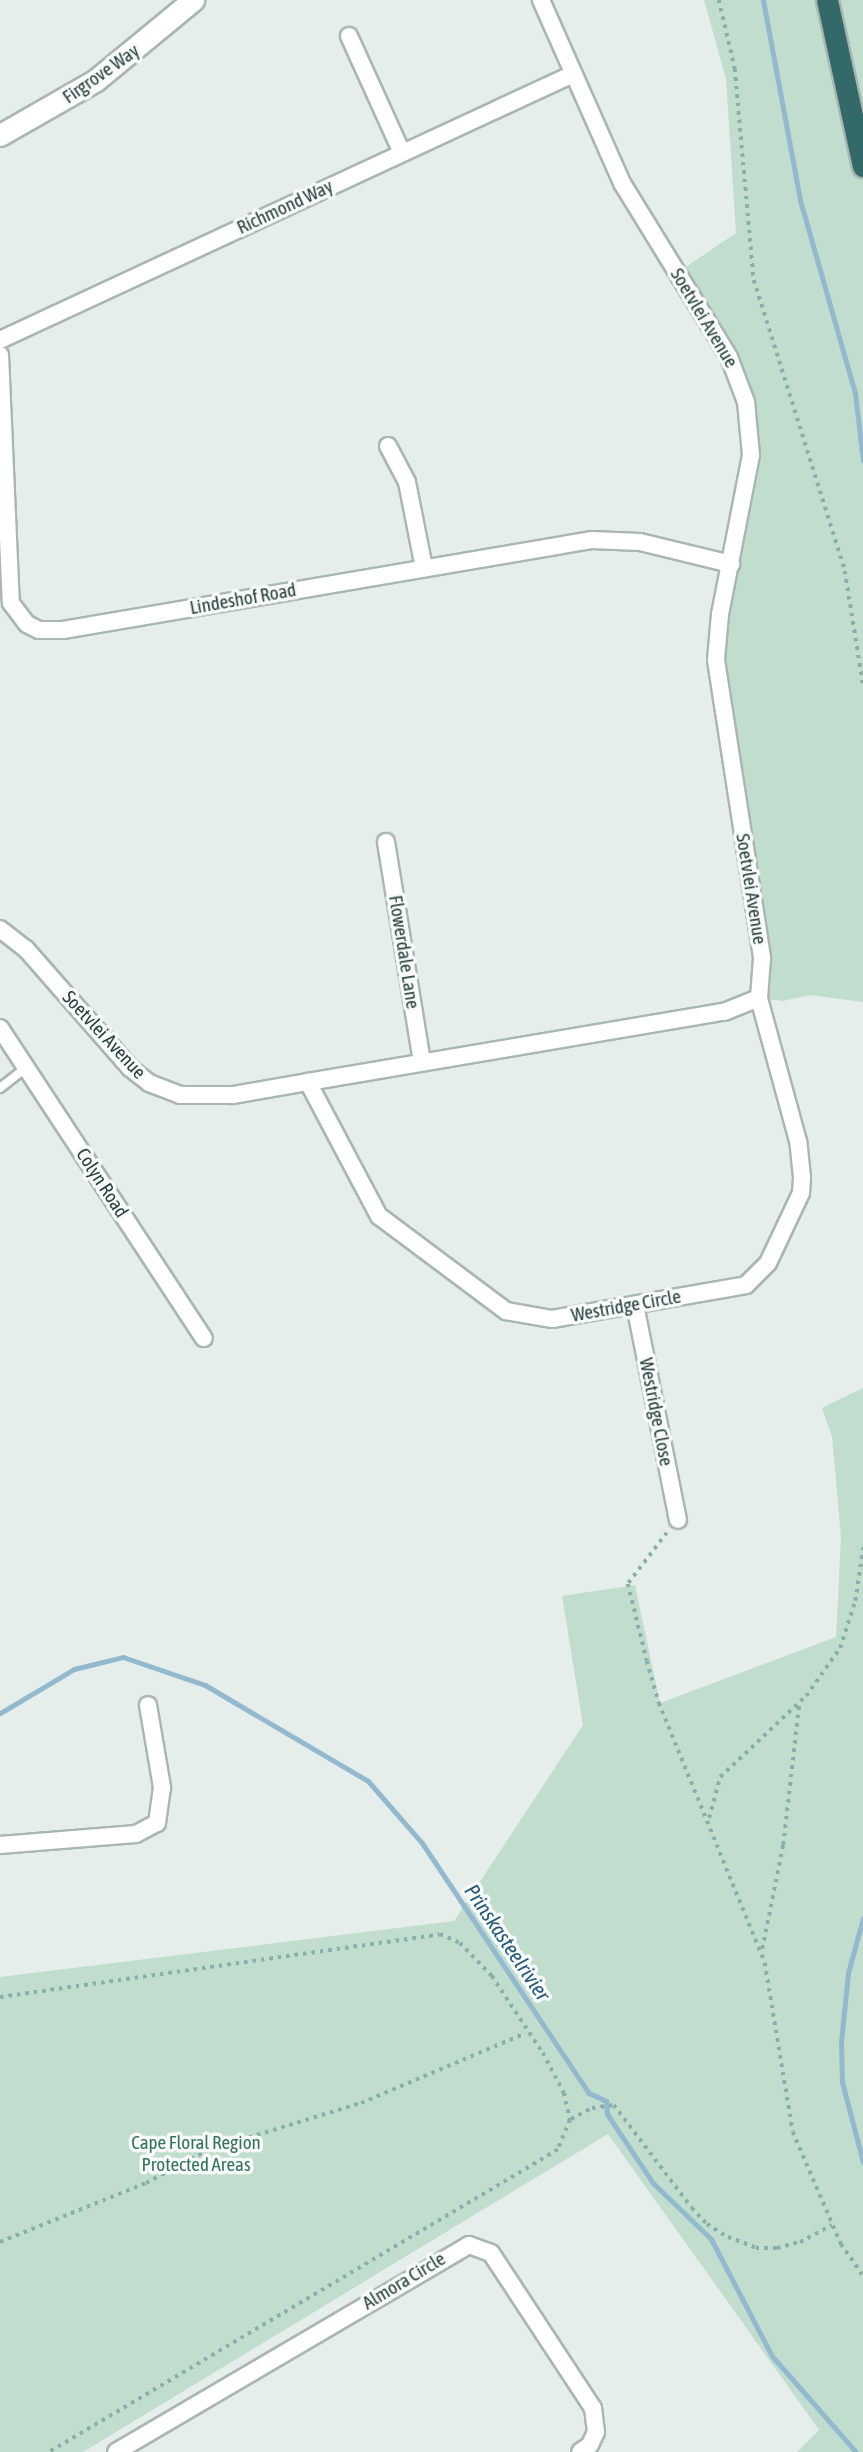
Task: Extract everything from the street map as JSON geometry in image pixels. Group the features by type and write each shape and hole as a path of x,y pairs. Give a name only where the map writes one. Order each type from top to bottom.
{"highway":[{"path":"827,0 863,166"}],"street":[{"name":"Firgrove Way","path":"0,135 96,80 193,0"},
{"name":"Soetvlei Avenue","path":"0,929 26,949 130,1068 149,1083 180,1095 204,1097 309,1082 724,1012 759,998 762,958 717,683 717,635 751,455 738,374 639,214 571,75 541,0"},
{"path":"349,36 402,153"},
{"name":"Richmond Way","path":"0,340 571,75"},
{"name":"Lindeshof Road","path":"0,355 11,603 27,624 62,630 609,539 731,564"},
{"path":"388,446 407,482 424,568"},
{"name":"Flowerdale Lane","path":"386,842 422,1061"},
{"name":"Westridge Circle","path":"309,1082 379,1216 488,1302 531,1318 552,1319 746,1285 768,1263 801,1193 798,1141 759,998"},
{"name":"Colyn Road","path":"0,1028 204,1338"},
{"name":"Westridge Close","path":"635,1305 678,1520"},
{"path":"0,1845 136,1835 157,1823 162,1787 148,1705"},
{"name":"Almora Circle","path":"116,2452 469,2245 491,2253 593,2408 596,2432 590,2445 579,2452"}],"lane":[{"path":"0,1088 26,1068"}],"path":[{"path":"719,0 735,69 754,280 845,570 863,684"},
{"path":"678,1520 628,1584 660,1703 709,1818 761,1952 793,2132 832,2225 863,2276"},
{"path":"709,1818 720,1777 799,1702 840,1648 855,1601 863,1548"},
{"path":"761,1952 783,1845 799,1702"},
{"path":"0,1997 440,1934 460,1943 492,1976 526,2033 543,2053 564,2093 570,2120 558,2150 50,2452"},
{"path":"0,2242 146,2183 208,2150 361,2103 526,2033"},
{"path":"570,2120 598,2107 614,2105 692,2208 728,2237 756,2248 777,2248 800,2242 832,2225"}],"green space":[{"path":"704,0 863,0 863,1002 810,995 783,1001 759,998 763,978 717,683 751,455 746,402 677,273 736,233 726,79"},
{"name":"Cape Floral Region Protected Areas","path":"863,1388 863,2452 797,2452 819,2430 608,2134 83,2452 0,2452 0,1977 454,1921 583,1725 562,1596 635,1585 660,1703 836,1637 841,1537 832,1437 822,1408"}],"waterway":[{"path":"763,0 800,200 855,393 863,461"},
{"name":"Prinskasteelrivier","path":"0,1713 74,1669 123,1657 205,1685 368,1781 422,1843 589,2093 606,2101 607,2114 653,2183 711,2239 772,2356 856,2452"},
{"path":"863,1918 848,1973 841,2042 842,2082 863,2162"}]}
